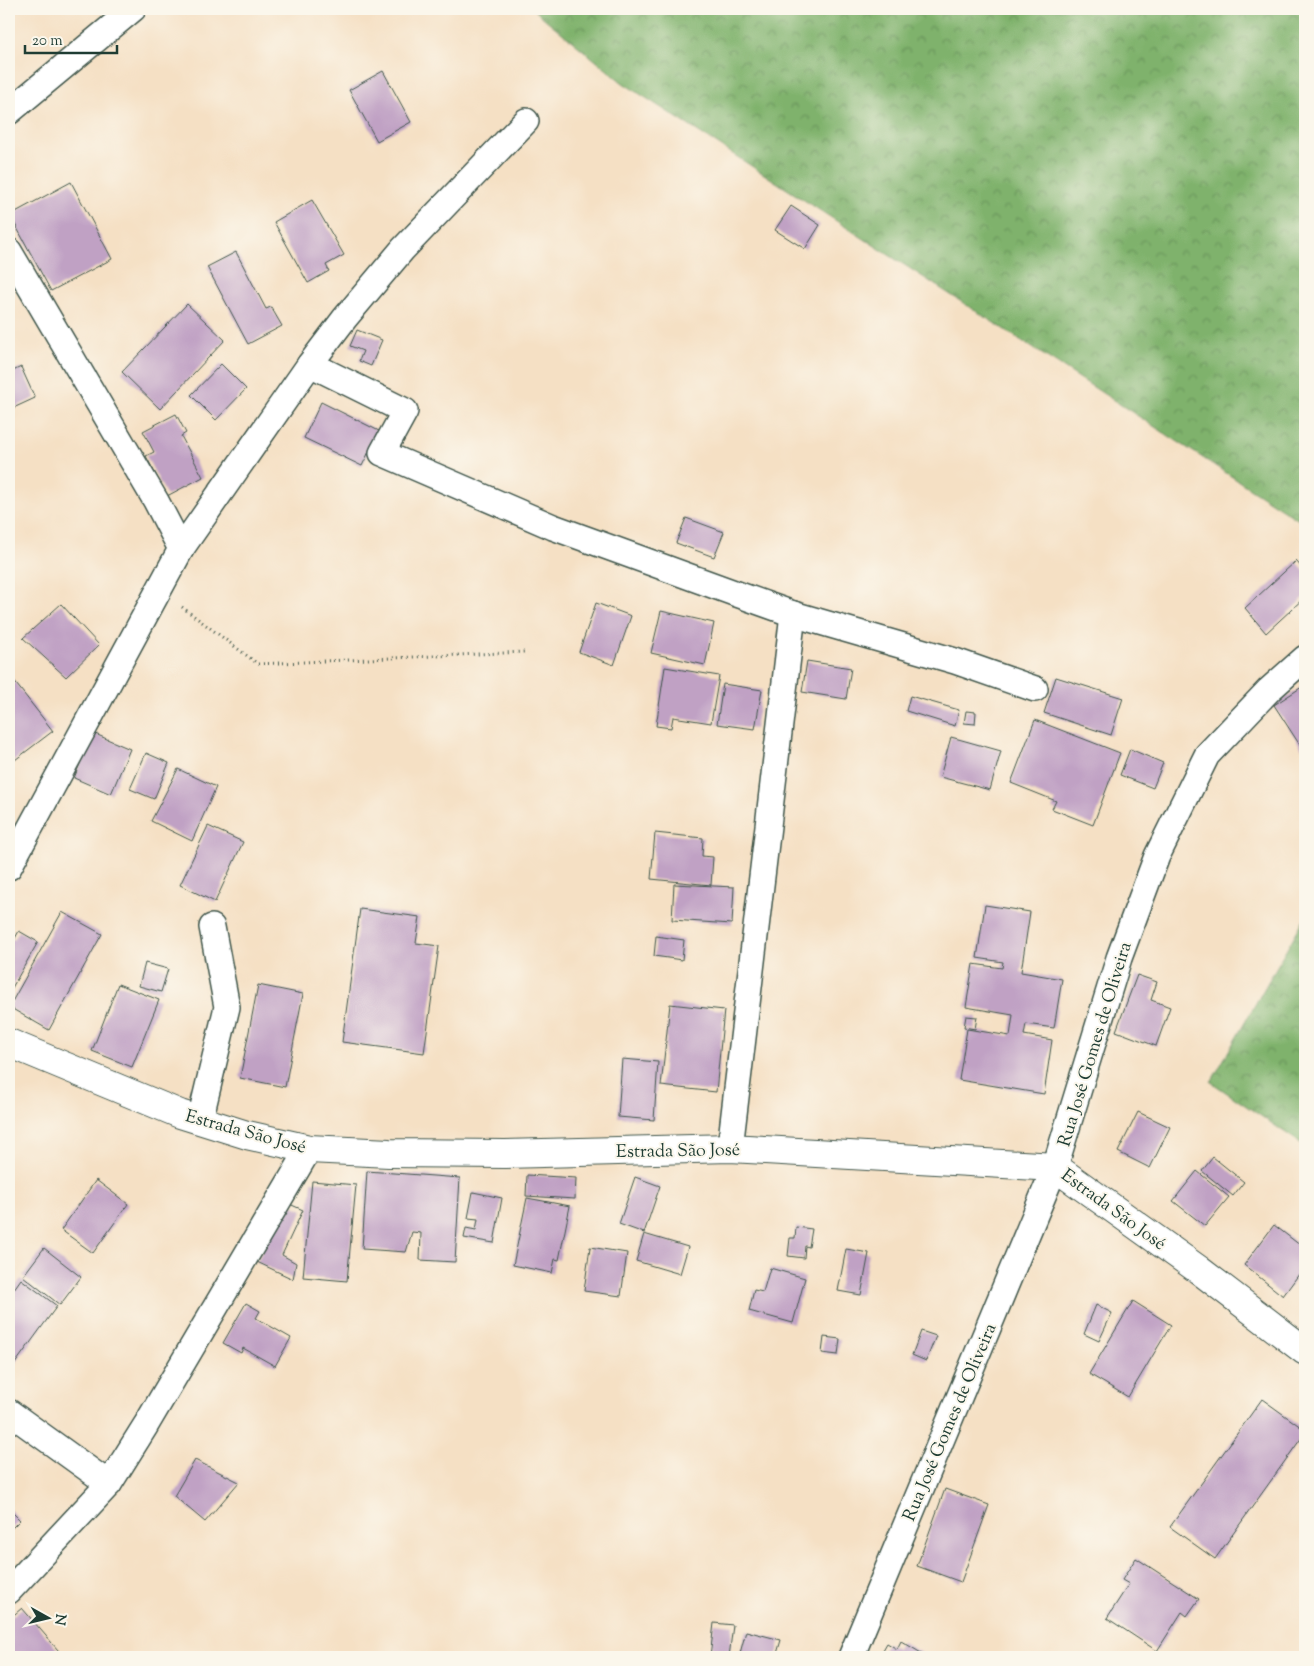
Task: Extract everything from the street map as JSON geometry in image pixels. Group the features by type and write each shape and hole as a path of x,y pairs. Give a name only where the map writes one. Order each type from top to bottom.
{"street":[{"path":"9,112 133,9"},
{"path":"9,867 181,549 310,364 345,318 402,249 526,121"},
{"path":"9,251 156,501 181,549"},
{"path":"310,364 405,410 382,453 553,527 793,614 956,661 1035,689"},
{"path":"730,1148 793,614"},
{"name":"Rua José Gomes de Oliveira","path":"851,1657 1055,1167 1119,958 1157,856 1207,755 1269,690 1305,658"},
{"path":"200,1120 227,1007 212,927"},
{"name":"Estrada São José","path":"9,1043 180,1114 246,1135 309,1149 389,1153 505,1154 730,1148 1055,1167 1199,1270 1305,1351"},
{"path":"9,1591 109,1484 309,1149"},
{"path":"9,1412 109,1484"}],"path":[{"path":"159,590 258,664 524,652"}],"green space":[{"path":"533,9 1305,9 1305,524 623,83"},
{"path":"1305,917 1305,1146 1211,1082"}],"building":[{"path":"383,71 411,122 377,141 349,90"},
{"path":"71,182 112,259 51,291 10,215"},
{"path":"312,200 344,255 326,265 329,271 308,283 274,222"},
{"path":"791,206 820,225 805,249 775,230"},
{"path":"236,252 266,309 271,307 282,326 248,344 207,267"},
{"path":"187,304 225,340 160,409 122,372"},
{"path":"357,330 382,340 371,366 359,361 363,351 350,346"},
{"path":"221,364 246,389 216,420 191,395"},
{"path":"21,367 35,398 9,410 9,373"},
{"path":"321,402 379,431 362,466 304,438"},
{"path":"176,414 186,433 181,436 203,477 167,496 146,456 154,452 143,431"},
{"path":"686,518 724,532 714,557 676,543"},
{"path":"1296,561 1305,571 1305,597 1266,633 1245,608"},
{"path":"596,603 631,616 614,665 579,652"},
{"path":"61,604 99,645 66,677 23,638"},
{"path":"661,611 714,623 705,665 651,653"},
{"path":"807,661 851,668 846,699 802,692"},
{"path":"665,667 719,676 711,723 673,717 671,728 656,726"},
{"path":"1056,677 1123,698 1111,735 1044,713"},
{"path":"13,680 53,731 11,763 9,760 9,684"},
{"path":"723,684 762,690 755,729 717,724"},
{"path":"1305,685 1305,753 1274,705"},
{"path":"910,696 959,710 955,726 906,711"},
{"path":"966,711 976,712 975,724 964,723"},
{"path":"1035,720 1120,753 1093,825 1052,809 1056,801 1011,783"},
{"path":"93,733 130,749 111,794 74,778"},
{"path":"951,737 1001,751 990,790 940,777"},
{"path":"1130,749 1163,763 1153,788 1120,775"},
{"path":"146,753 169,763 154,799 130,789"},
{"path":"178,769 216,787 192,841 151,821"},
{"path":"208,826 243,842 215,902 180,885"},
{"path":"655,833 703,838 702,856 713,857 711,885 651,879"},
{"path":"674,884 734,887 732,924 672,920"},
{"path":"985,905 1030,912 1021,972 1062,979 1054,1028 1026,1024 1024,1035 1052,1040 1044,1094 959,1080 967,1029 1010,1036 1013,1015 966,1007 973,964 1002,968 1003,962 977,958"},
{"path":"360,909 420,917 416,943 439,946 424,1053 342,1042"},
{"path":"62,912 102,934 49,1030 9,1007"},
{"path":"19,931 38,942 9,993 9,937 14,940"},
{"path":"656,936 684,940 682,960 654,956"},
{"path":"145,963 168,969 161,992 139,986"},
{"path":"1137,975 1157,982 1151,1000 1170,1007 1156,1046 1116,1031"},
{"path":"118,984 159,1000 132,1067 92,1051"},
{"path":"258,985 303,994 285,1087 240,1078"},
{"path":"670,1004 724,1010 716,1092 661,1086"},
{"path":"966,1016 977,1017 975,1029 964,1027"},
{"path":"622,1059 658,1062 654,1120 618,1117"},
{"path":"1138,1112 1170,1127 1150,1168 1118,1152"},
{"path":"1213,1157 1244,1182 1233,1196 1202,1171"},
{"path":"367,1171 460,1178 455,1262 420,1260 421,1233 412,1232 406,1252 362,1249"},
{"path":"1197,1171 1229,1197 1205,1226 1173,1201"},
{"path":"527,1175 576,1178 575,1199 526,1196"},
{"path":"635,1177 660,1186 644,1233 619,1224"},
{"path":"96,1180 128,1204 93,1253 61,1230"},
{"path":"312,1181 356,1185 347,1281 303,1277"},
{"path":"473,1192 502,1198 494,1243 464,1238 466,1228 476,1230 478,1219 468,1218"},
{"path":"527,1198 570,1206 559,1260 555,1259 552,1273 513,1265"},
{"path":"285,1202 303,1210 282,1255 296,1263 293,1279 257,1262"},
{"path":"1274,1225 1305,1249 1305,1266 1283,1296 1244,1265"},
{"path":"796,1227 812,1229 809,1247 805,1246 804,1258 788,1256 790,1238 795,1238"},
{"path":"644,1234 688,1247 680,1274 636,1261"},
{"path":"590,1247 627,1253 621,1296 584,1291"},
{"path":"44,1248 81,1277 60,1305 23,1276"},
{"path":"846,1249 869,1253 861,1295 838,1291"},
{"path":"770,1268 805,1278 793,1323 749,1311 754,1290 763,1292"},
{"path":"21,1279 57,1306 9,1372 9,1296"},
{"path":"1133,1301 1171,1325 1128,1397 1089,1374"},
{"path":"246,1303 260,1311 256,1318 291,1338 275,1366 243,1348 241,1353 223,1343"},
{"path":"1096,1305 1112,1313 1099,1341 1084,1334"},
{"path":"921,1331 936,1336 926,1361 912,1355"},
{"path":"824,1337 840,1339 838,1355 822,1353"},
{"path":"1262,1399 1305,1430 1305,1433 1215,1559 1170,1527"},
{"path":"195,1460 239,1482 205,1522 174,1496"},
{"path":"945,1489 989,1505 961,1582 917,1566"},
{"path":"9,1509 20,1520 9,1531"},
{"path":"1136,1558 1199,1599 1187,1616 1182,1612 1157,1651 1107,1618 1129,1584 1122,1580"},
{"path":"22,1608 64,1657 11,1657 9,1654 9,1619"},
{"path":"714,1623 733,1625 729,1657 710,1657"},
{"path":"746,1631 781,1640 776,1657 739,1657"},
{"path":"901,1641 928,1657 879,1657 887,1643 897,1649"}]}
